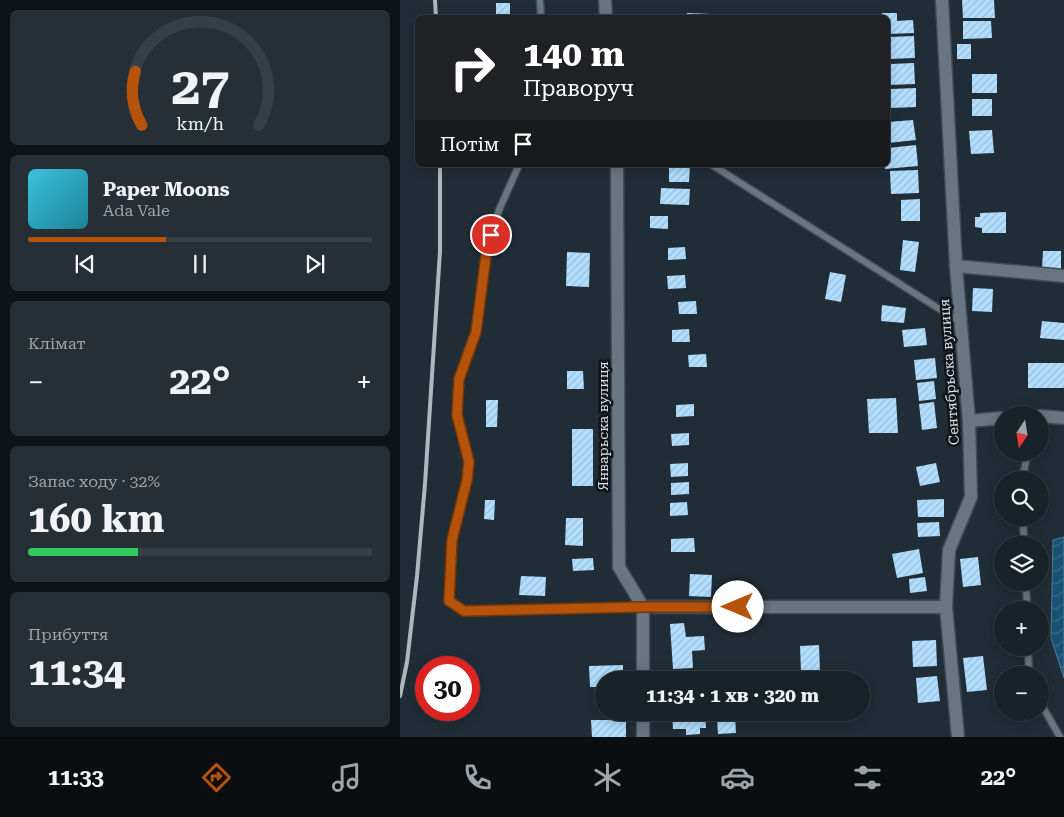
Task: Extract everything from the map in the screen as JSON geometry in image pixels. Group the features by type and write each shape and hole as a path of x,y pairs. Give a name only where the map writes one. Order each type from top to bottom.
{"street":[{"path":"605,0 606,15"},
{"name":"Сентябрьска вулиця","path":"942,0 956,266 969,420 970,497 949,550 946,607 958,737"},
{"name":"Январьска вулиця","path":"617,167 619,567 643,607"},
{"path":"956,266 1064,276"},
{"path":"1049,417 1064,418"},
{"path":"969,420 994,418"},
{"path":"643,671 643,607 946,607"},
{"path":"643,721 643,737"}],"lane":[{"path":"540,0 541,15"},
{"path":"519,167 499,210 487,248 476,332 459,379 457,415 469,462 467,480 452,540 449,601 464,611 643,607"},
{"path":"715,167 961,323"},
{"path":"1049,718 1060,737"}],"water":[{"path":"1064,537 1064,678 1051,638 1053,540"}],"building":[{"path":"962,0 994,0 995,18 963,18"},
{"path":"496,3 510,3 510,15 496,15"},
{"path":"687,13 712,14 712,15 687,15"},
{"path":"882,13 897,13 897,21 913,20 914,33 890,34 890,15 882,15"},
{"path":"963,21 991,21 992,38 963,39"},
{"path":"914,36 915,58 890,59 890,37"},
{"path":"957,44 971,44 971,59 957,59"},
{"path":"914,63 915,84 890,85 890,64"},
{"path":"972,74 997,74 997,93 972,93"},
{"path":"916,88 916,107 890,108 890,89"},
{"path":"972,99 992,99 992,116 972,116"},
{"path":"913,120 916,140 890,143 890,122"},
{"path":"992,130 994,153 971,154 969,131"},
{"path":"916,145 918,166 885,169 884,167 890,167 890,148"},
{"path":"669,167 690,167 689,182 669,182"},
{"path":"918,170 919,193 891,194 890,171"},
{"path":"661,188 690,189 689,205 660,204"},
{"path":"920,199 920,221 901,221 901,200"},
{"path":"1006,212 1006,233 982,233 982,228 975,227 975,217 980,217 980,213"},
{"path":"650,216 668,216 668,229 650,228"},
{"path":"903,240 919,242 915,272 900,270"},
{"path":"685,247 686,259 668,260 668,248"},
{"path":"1043,251 1061,251 1061,269 1042,269"},
{"path":"567,252 590,253 589,287 566,286"},
{"path":"830,272 846,275 841,302 825,299"},
{"path":"685,275 686,288 668,289 667,276"},
{"path":"973,288 993,289 992,312 972,311"},
{"path":"696,301 697,314 679,314 678,302"},
{"path":"882,305 906,308 904,323 881,321"},
{"path":"1042,321 1064,323 1064,340 1040,338"},
{"path":"925,328 927,345 904,347 902,330"},
{"path":"689,329 690,342 672,342 672,330"},
{"path":"706,354 707,367 689,367 688,355"},
{"path":"935,358 937,378 916,380 914,360"},
{"path":"1028,363 1064,363 1064,388 1028,388"},
{"path":"567,371 583,371 584,389 567,389"},
{"path":"934,381 936,399 919,401 917,383"},
{"path":"896,398 898,433 869,433 867,399"},
{"path":"486,400 498,400 497,427 486,427"},
{"path":"934,402 937,428 922,430 919,404"},
{"path":"694,404 694,416 676,417 676,405"},
{"path":"572,429 593,429 593,486 572,486"},
{"path":"689,433 689,445 672,446 671,434"},
{"path":"688,463 688,476 671,477 670,464"},
{"path":"936,463 940,482 920,486 916,467"},
{"path":"689,482 689,494 671,495 671,483"},
{"path":"944,499 944,517 918,517 917,500"},
{"path":"485,500 495,500 494,520 484,519"},
{"path":"687,502 688,515 670,516 670,503"},
{"path":"566,518 583,518 583,546 565,545"},
{"path":"939,522 940,536 918,537 917,523"},
{"path":"694,538 695,552 671,552 671,539"},
{"path":"919,549 923,573 897,578 892,554"},
{"path":"978,557 981,585 963,587 960,559"},
{"path":"593,558 594,570 573,571 572,559"},
{"path":"690,574 712,575 711,597 689,596"},
{"path":"521,576 546,577 545,596 519,595"},
{"path":"925,577 927,591 910,593 909,579"},
{"path":"684,623 686,637 704,636 705,650 692,651 693,668 673,669 670,624"},
{"path":"936,640 937,666 913,667 912,641"},
{"path":"819,645 820,671 801,671 800,646"},
{"path":"983,656 987,690 967,692 963,658"},
{"path":"623,665 623,671 595,671 595,687 590,687 589,666"},
{"path":"937,676 940,701 918,703 916,678"},
{"path":"591,720 626,721 626,737 592,737"},
{"path":"672,721 706,721 706,728 700,728 700,734 686,735 686,729 673,729"},
{"path":"717,721 735,721 736,733 718,734"}],"railway":[{"path":"435,0 436,15"},
{"path":"400,696 407,662 425,484 440,251 440,167"}],"route":[{"path":"491,235 487,248 476,332 459,379 457,415 469,462 467,480 452,540 449,601 464,611 738,607"}]}
